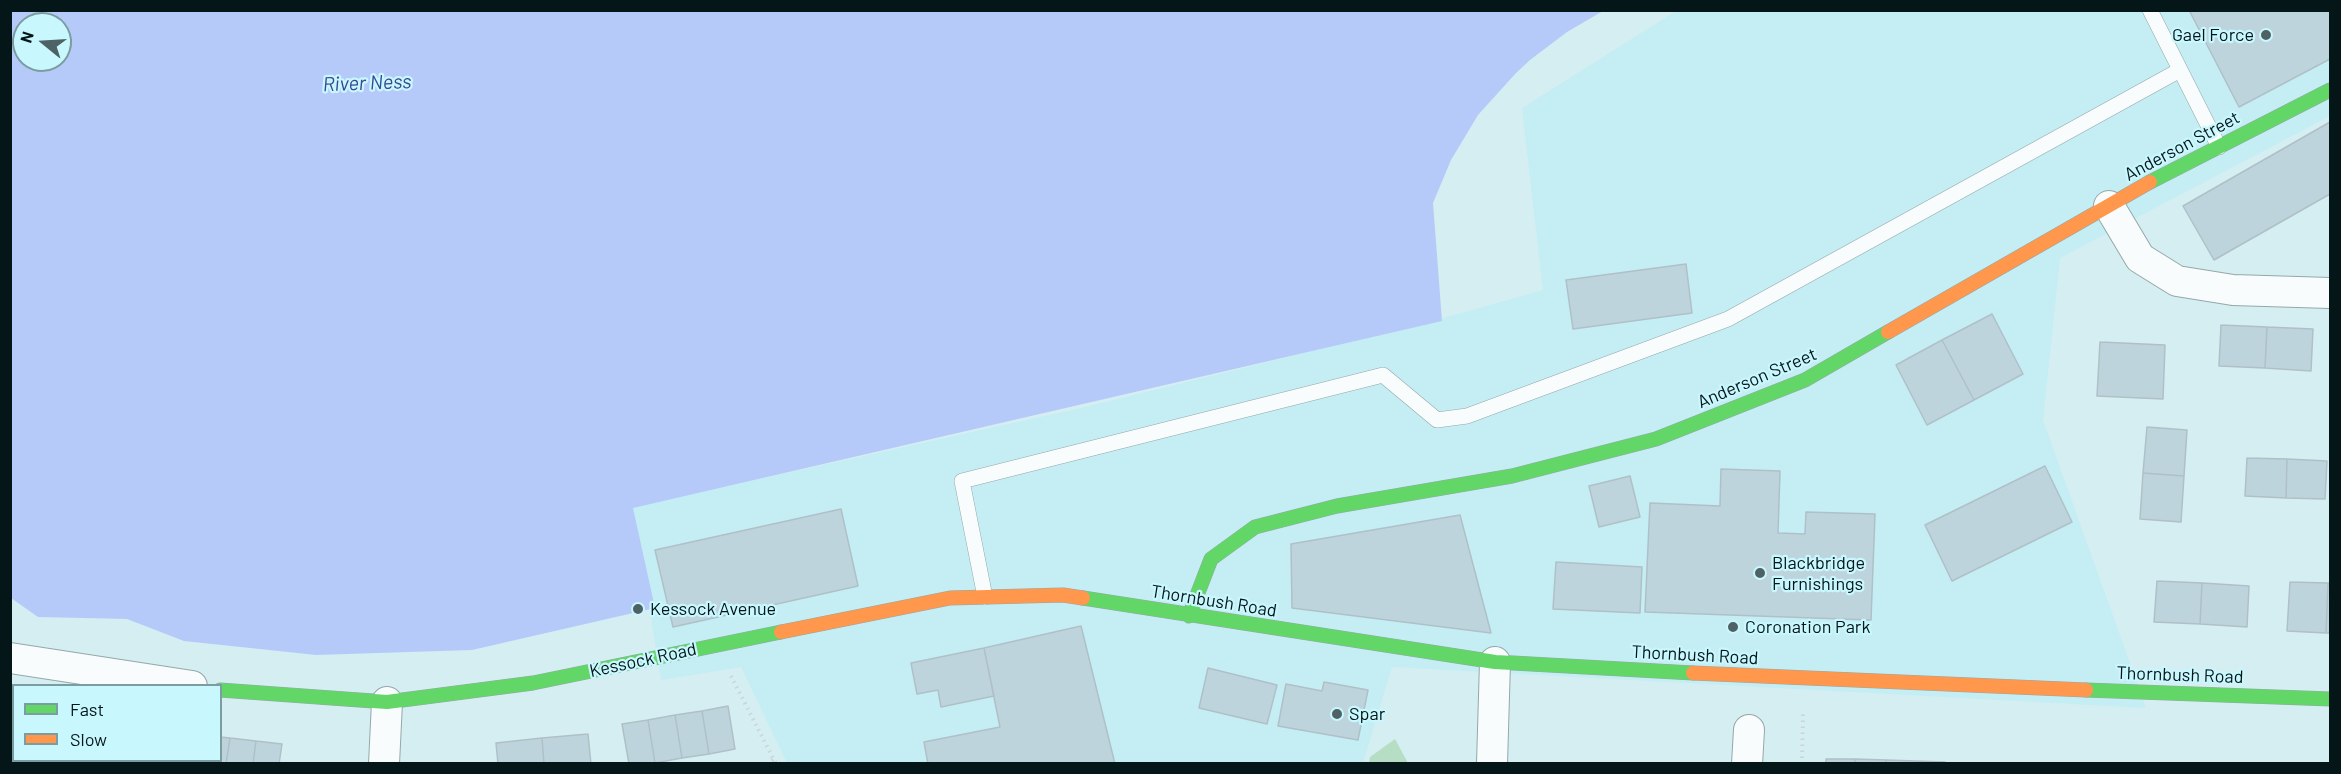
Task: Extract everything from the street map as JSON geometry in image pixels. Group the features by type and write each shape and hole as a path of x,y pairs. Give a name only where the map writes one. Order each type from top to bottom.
{"street":[{"name":"Anderson Street","path":"1189,616 1211,559 1255,527 1337,506 1512,476 1656,439 1805,380 2109,206 2331,90"},
{"path":"2109,206 2140,258 2177,281 2233,290 2331,293"},
{"name":"Kessock Road","path":"222,690 387,702 533,682 950,598 1063,595"},
{"name":"Thornbush Road","path":"1063,595 1495,662 1803,680 2331,699"},
{"path":"10,658 179,684"},
{"path":"1492,764 1495,662"},
{"path":"384,764 387,702"},
{"path":"1747,764 1749,730"}],"lane":[{"path":"2150,10 2219,147"},
{"path":"985,597 962,481 1383,375 1437,420 1467,416 1728,319 2180,70"}],"path":[{"path":"715,645 775,761 766,764"},
{"path":"1802,764 1803,680"}],"shaded area":[{"path":"1676,11 2330,11 2330,116 2060,258 2043,420 2146,708 1392,667 1363,763 787,763 741,667 661,680 633,507 1081,408 1415,326 1543,290 1522,108"}],"green space":[{"path":"1395,739 1408,763 1369,763 1370,757"}],"water":[{"name":"River Ness","path":"11,10 1603,10 1567,32 1516,73 1478,115 1451,160 1433,203 1442,321 633,508 655,608 472,650 316,655 184,641 127,619 38,617 11,598"}],"building":[{"name":"Gael Force","path":"2189,10 2330,10 2330,59 2239,107"},
{"path":"2330,122 2330,194 2214,260 2183,206"},
{"path":"1686,264 1692,313 1573,329 1566,280"},
{"path":"1992,314 2023,374 1974,400 1942,340"},
{"path":"2221,325 2267,327 2265,368 2219,366"},
{"path":"2267,327 2313,329 2311,371 2265,368"},
{"path":"1942,340 1974,400 1927,425 1896,365"},
{"path":"2100,342 2165,345 2163,399 2097,396"},
{"path":"2147,427 2187,430 2184,476 2143,473"},
{"path":"2247,458 2287,459 2286,498 2245,496"},
{"path":"2287,459 2327,461 2325,499 2286,498"},
{"path":"2045,466 2072,522 1952,581 1925,525"},
{"name":"Blackbridge Furnishings","path":"1721,469 1780,471 1778,533 1805,534 1806,512 1875,514 1871,620 1645,612 1650,503 1720,506"},
{"path":"2143,473 2184,476 2181,522 2140,519"},
{"path":"1630,476 1640,517 1599,527 1589,486"},
{"path":"841,509 858,586 673,627 655,550"},
{"path":"1460,515 1491,633 1292,608 1291,544"},
{"path":"1556,562 1642,567 1640,613 1553,609"},
{"path":"2157,581 2202,583 2200,624 2154,622"},
{"path":"2290,582 2328,583 2326,633 2287,631"},
{"path":"2202,583 2249,586 2247,627 2200,624"},
{"path":"2328,583 2330,583 2330,633 2326,633"},
{"path":"1081,626 1115,764 928,764 924,742 1000,727 984,648"},
{"path":"984,648 994,696 941,707 938,690 917,694 911,663"},
{"path":"1208,668 1277,685 1267,724 1199,708"},
{"path":"1324,682 1368,690 1358,740 1278,726 1286,684 1322,691"},
{"path":"728,706 735,749 709,754 702,711"},
{"path":"10,708 12,708 12,753 10,753"},
{"path":"702,711 709,754 682,758 675,715"},
{"path":"675,715 682,758 655,763 648,720"},
{"path":"648,720 655,763 629,764 622,724"},
{"path":"588,734 591,764 544,764 542,738"},
{"path":"222,737 230,738 226,764 198,764 198,762 222,762"},
{"path":"230,738 256,741 253,764 226,764"},
{"path":"542,738 544,764 498,764 496,743"},
{"path":"256,741 282,744 279,764 253,764"},
{"path":"1826,759 1855,759 1855,764 1826,764"},
{"path":"1855,759 1886,760 1886,764 1855,764"},
{"path":"1886,760 1916,761 1916,764 1886,764"},
{"path":"1916,761 1945,762 1945,764 1916,764"},
{"path":"94,762 140,762 140,764 93,764"},
{"path":"172,762 198,762 198,764 171,764"}],"traffic: fast":[{"path":"2150,182 2330,90"},
{"path":"1189,616 1211,559 1255,527 1337,506 1512,476 1656,439 1805,380 1888,332"},
{"path":"1083,598 1495,662 1693,673"},
{"path":"222,690 387,702 533,683 781,632"},
{"path":"2086,690 2330,699"}],"traffic: slow":[{"path":"1888,332 2150,182"},
{"path":"781,632 950,598 1063,595 1083,598"},
{"path":"1693,673 2086,690"}],"place":[{"name":"Gael Force","path":"2266,35"},
{"name":"Blackbridge Furnishings","path":"1760,573"},
{"name":"Kessock Avenue","path":"638,609"},
{"name":"Coronation Park","path":"1733,627"},
{"name":"Spar","path":"1337,714"}]}
